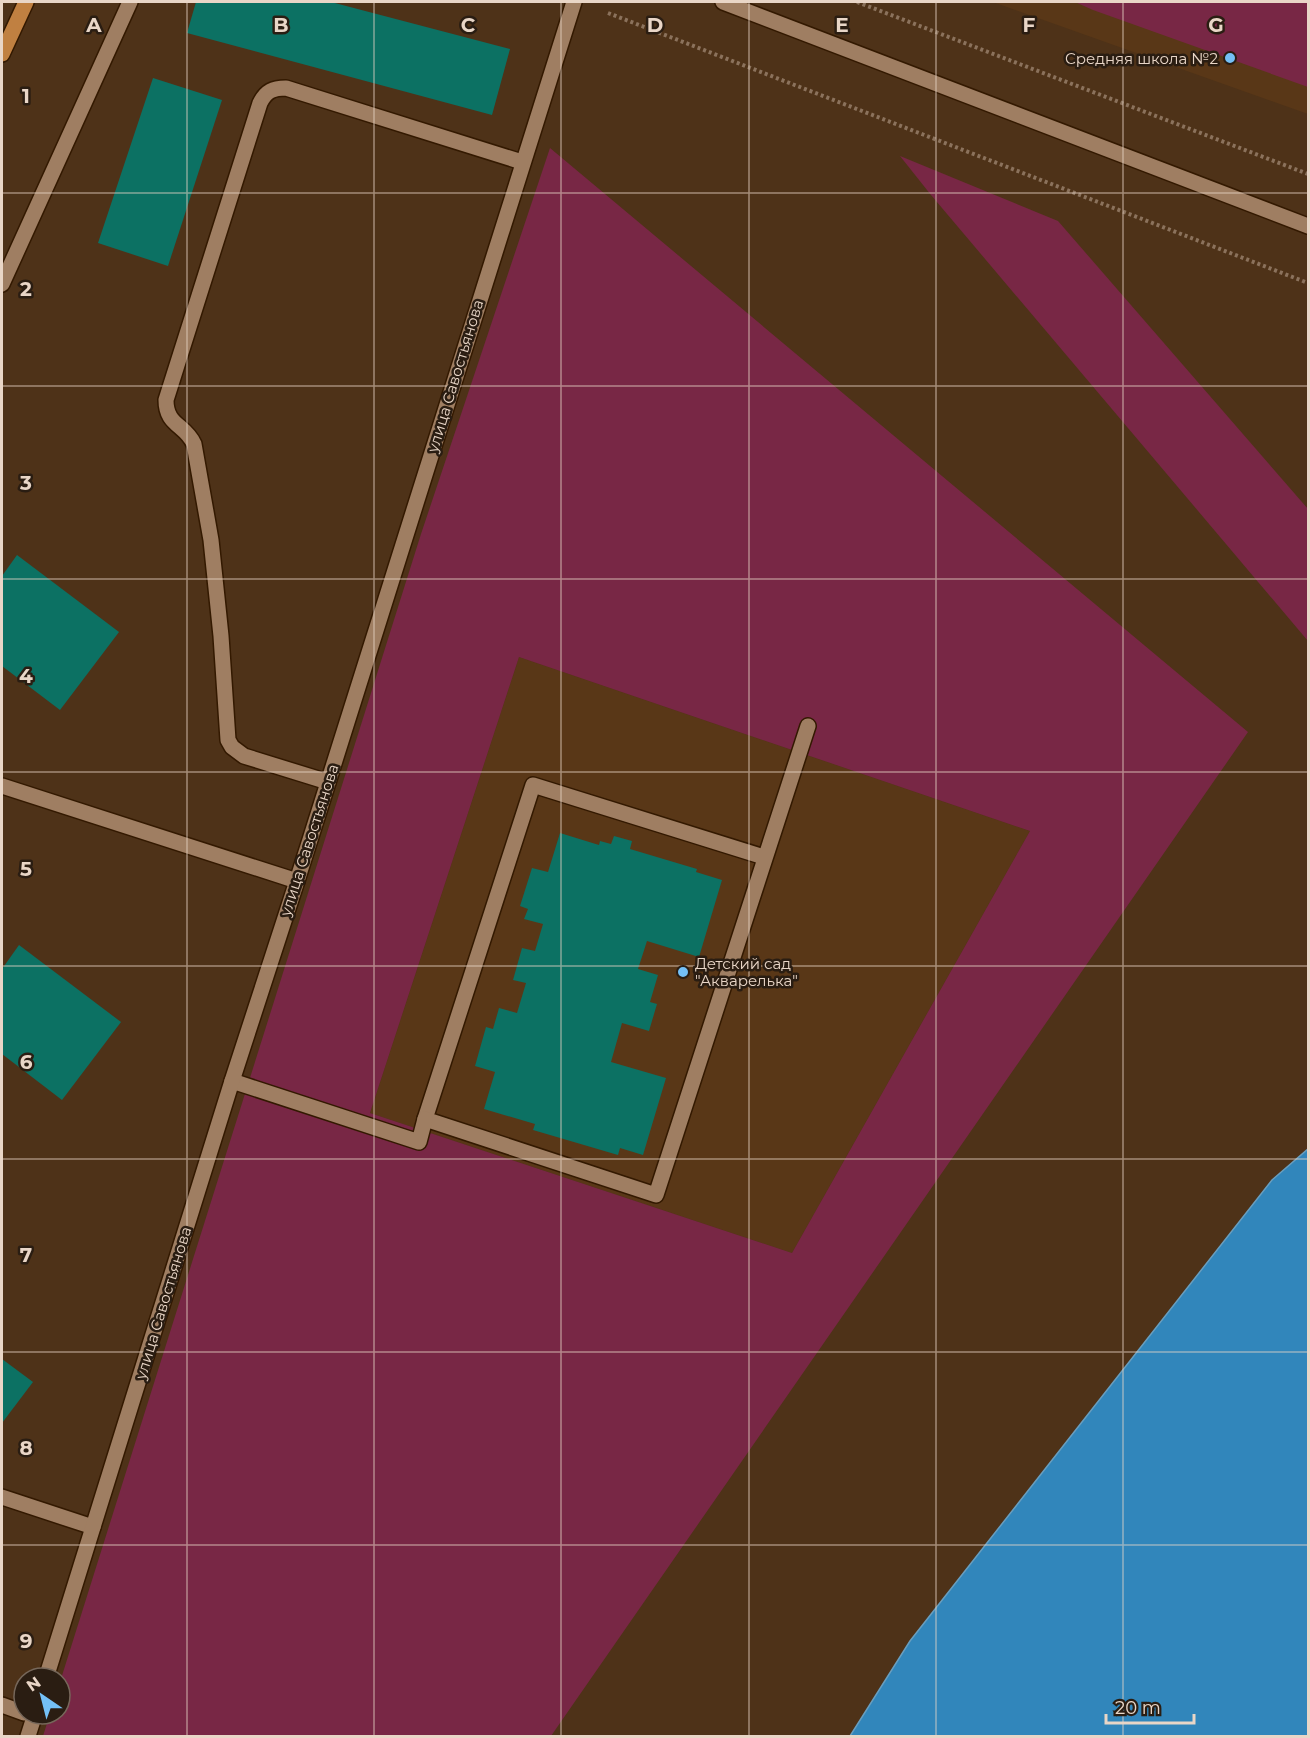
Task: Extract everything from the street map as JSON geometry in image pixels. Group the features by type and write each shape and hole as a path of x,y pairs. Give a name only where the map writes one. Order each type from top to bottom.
{"main road":[{"path":"2,54 26,2"}],"street":[{"path":"2,284 130,2"},
{"name":"улица Савостьянова","path":"50,1666 232,1081 574,2"},
{"path":"723,2 1308,226"},
{"path":"328,782 244,756 232,747 228,740 221,636 207,518 194,444 190,434 174,423 166,410 170,389 260,103 270,90 286,88 522,162"},
{"path":"424,1119 656,1195 808,726"},
{"path":"232,1081 419,1142 424,1119 533,785 764,857"},
{"path":"2,786 297,881"},
{"path":"2,1497 93,1527"}],"path":[{"path":"857,2 1308,174"},
{"path":"608,13 1308,283"}],"shaded area":[{"name":"Средняя школа №2","path":"993,2 1308,2 1308,114"},
{"path":"1075,2 1308,2 1308,87 1093,10"},
{"path":"550,148 1248,732 551,1736 43,1736 46,1726 72,1726 72,1666 65,1666 421,534","holes":["519,657 1030,831 792,1253 370,1113"]},
{"path":"900,156 1058,221 1308,509 1308,641 931,195"},
{"name":"Детский сад \"Акварелька\"","path":"519,657 1030,831 792,1253 370,1113"}],"water":[{"path":"1308,1149 1308,1736 850,1736 910,1641 1272,1180"}],"building":[{"path":"196,2 331,2 510,49 492,115 187,33"},
{"path":"153,78 222,100 168,266 98,243"},
{"path":"17,555 119,632 60,710 2,666 2,576"},
{"path":"560,833 599,845 600,841 611,844 614,836 632,841 630,849 697,869 696,872 722,880 699,957 647,941 638,969 658,975 650,1002 657,1004 649,1031 622,1023 611,1062 666,1078 643,1155 620,1148 618,1155 533,1130 535,1124 484,1109 495,1072 475,1066 486,1027 493,1029 499,1008 517,1013 526,983 513,980 522,948 535,951 543,924 524,919 528,909 520,906 532,868 548,872"},
{"path":"19,945 121,1022 62,1100 2,1054 2,969"},
{"path":"2,1359 33,1382 2,1423"}],"place":[{"name":"Средняя школа №2","path":"1230,58"},
{"name":"Детский сад \"Акварелька\"","path":"683,972"}]}
